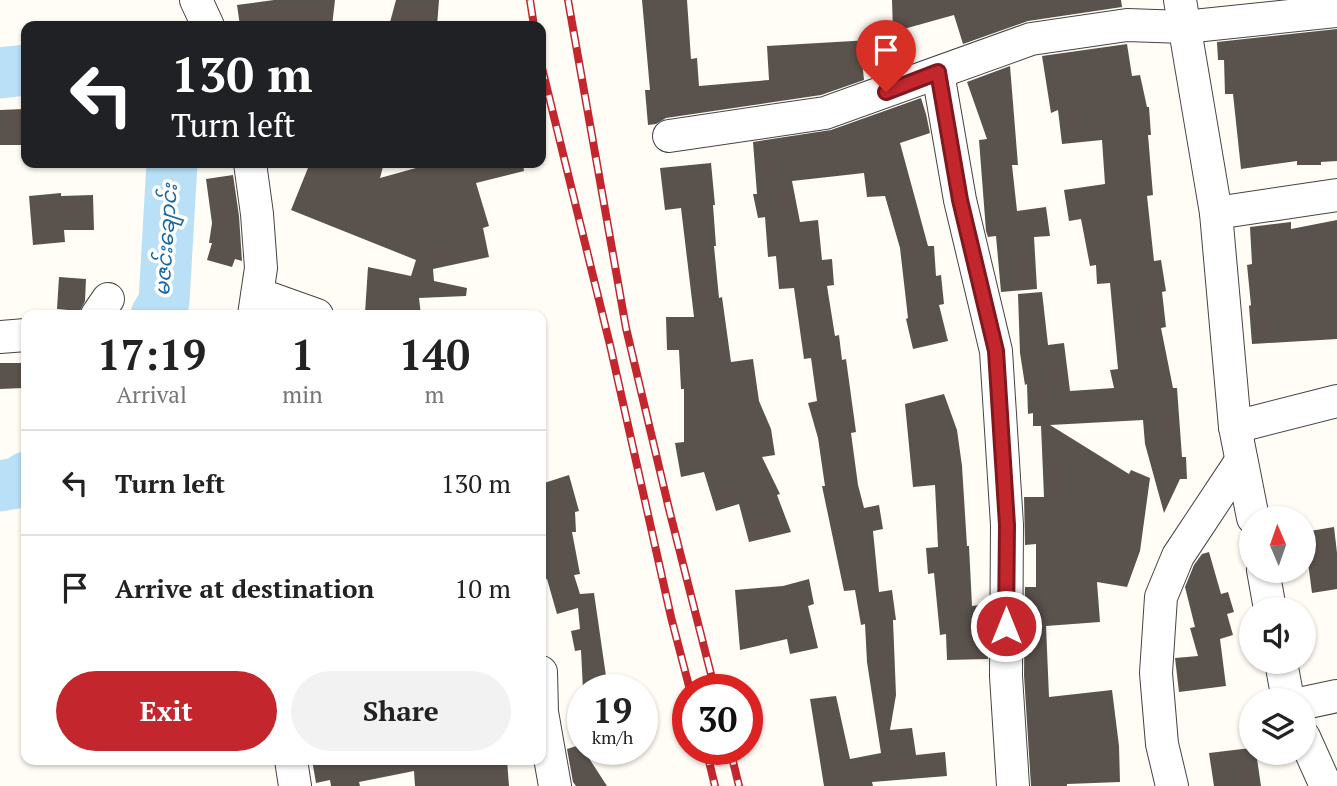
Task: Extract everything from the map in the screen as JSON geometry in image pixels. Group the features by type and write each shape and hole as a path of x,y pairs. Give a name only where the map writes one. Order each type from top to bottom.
{"street":[{"path":"196,0 206,21"},
{"path":"669,136 825,113 1031,39 1128,25 1182,13 1337,11"},
{"path":"1182,13 1216,214 1235,427 1250,506"},
{"path":"938,72 960,200 996,351 1007,525 1006,676 1013,786"},
{"path":"251,168 261,268 256,304 289,310"},
{"path":"1216,214 1337,195"},
{"path":"0,337 21,335"},
{"path":"1235,427 1337,401"},
{"path":"1172,786 1162,744 1156,673 1161,597 1178,556 1241,461"},
{"path":"1316,700 1337,696"},
{"path":"546,735 555,786"},
{"path":"1316,764 1326,786"},
{"path":"292,765 295,786"}],"building":[{"path":"274,0 335,0 333,21 239,21 237,5"},
{"path":"396,0 439,0 437,21 390,21"},
{"path":"642,0 687,0 691,59 697,58 699,86 769,80 767,46 905,38 907,47 862,60 864,80 821,95 666,118 648,125 645,90 650,90"},
{"path":"892,0 1121,0 1122,7 1028,21 963,44 954,15 893,32"},
{"path":"1337,29 1337,161 1321,162 1321,165 1297,165 1297,161 1241,169 1233,94 1225,94 1224,60 1218,60 1217,42"},
{"path":"1127,44 1132,76 1140,75 1149,107 1151,135 1148,135 1153,195 1147,196 1154,261 1161,260 1166,291 1162,292 1166,327 1161,328 1173,388 1177,388 1182,457 1186,457 1187,479 1180,479 1164,513 1145,444 1143,420 1050,425 1129,474 1131,470 1150,478 1140,551 1127,587 1097,582 1100,622 1046,626 1049,697 1112,690 1119,746 1120,782 1031,786 1024,675 1025,587 1036,587 1036,544 1025,545 1024,497 1044,497 1041,426 1033,426 1033,413 1028,414 1027,384 1025,385 1020,353 1018,294 1042,292 1048,345 1064,343 1070,391 1114,388 1110,370 1118,369 1110,283 1097,284 1096,265 1090,266 1081,219 1069,221 1064,190 1105,184 1102,140 1062,144 1058,110 1051,113 1042,56"},
{"path":"1010,66 1018,165 1012,165 1017,211 1046,207 1050,236 1034,237 1037,289 1001,292 996,236 988,237 986,231 979,140 987,139 967,82"},
{"path":"921,98 930,133 900,143 928,246 934,246 936,276 941,275 944,304 939,305 948,341 913,349 906,319 900,248 885,196 867,197 864,173 792,181 800,222 818,220 822,260 832,259 834,285 827,286 835,336 839,335 842,360 846,359 856,432 851,433 858,485 864,508 879,505 883,529 873,531 879,592 892,590 896,620 893,620 896,695 890,730 912,728 916,755 945,752 947,776 872,782 873,786 824,786 810,699 836,696 850,759 881,753 867,662 865,624 861,625 855,590 844,591 822,486 825,486 818,438 808,403 817,401 811,358 804,359 794,288 779,289 776,256 768,257 765,217 758,218 753,194 757,194 753,142 831,130"},
{"path":"21,109 21,145 0,145 0,110"},
{"path":"711,163 719,298 722,297 731,362 753,359 759,401 771,429 775,455 762,457 780,494 777,495 791,532 749,542 739,504 716,511 704,472 681,477 675,443 684,442 684,389 681,389 679,350 667,350 666,317 694,317 681,208 665,210 660,168"},
{"path":"308,168 383,168 380,178 416,168 524,168 524,171 476,183 489,226 483,228 489,257 433,269 434,281 467,288 466,296 419,298 420,310 365,310 368,267 411,276 416,260 291,210"},
{"path":"233,175 242,261 235,259 232,267 207,260 212,243 209,243 212,223 206,179"},
{"path":"61,193 61,196 93,195 94,230 64,230 65,242 33,245 29,196"},
{"path":"1337,220 1337,339 1252,344 1247,265 1252,264 1250,227 1291,222 1291,229"},
{"path":"59,277 86,279 85,301 80,310 57,309"},
{"path":"0,363 21,363 21,388 0,389"},
{"path":"944,394 957,430 962,466 972,606 988,604 988,659 947,660 946,634 940,635 934,573 928,574 926,548 938,547 935,485 913,487 905,404"},
{"path":"569,475 579,511 575,512 576,532 572,532 580,574 574,575 580,594 594,593 606,674 582,674 581,650 575,651 571,631 580,629 578,608 557,614 546,579 546,482"},
{"path":"1334,527 1337,589 1312,593 1311,583 1316,583 1316,530"},
{"path":"1209,552 1221,594 1228,592 1234,612 1227,614 1233,635 1220,639 1226,686 1179,692 1175,658 1198,656 1190,628 1195,627 1185,587 1194,565 1202,554"},
{"path":"809,579 814,604 808,606 818,648 790,654 787,639 740,650 735,590 783,586"},
{"path":"1239,749 1239,765 1258,765 1261,786 1214,786 1209,753"},
{"path":"313,765 507,765 509,786 415,786 414,771 359,782 360,786 331,786 330,780 316,783"},
{"path":"570,765 593,765 607,786 576,786"}],"waterway":[{"name":"မဇင်းချောင်း","path":"0,73 21,71"},
{"name":"မဇင်းချောင်း","path":"159,310 164,302 172,168"},
{"name":"မဇင်းချောင်း","path":"0,486 21,482"}],"railway":[{"path":"530,0 533,21"},
{"path":"568,0 626,328 711,674"},
{"path":"546,84 610,345 686,674"},
{"path":"710,765 715,786"},
{"path":"734,765 739,786"}],"route":[{"path":"886,92 938,72 960,200 996,351 1007,525 1006,626"}]}
